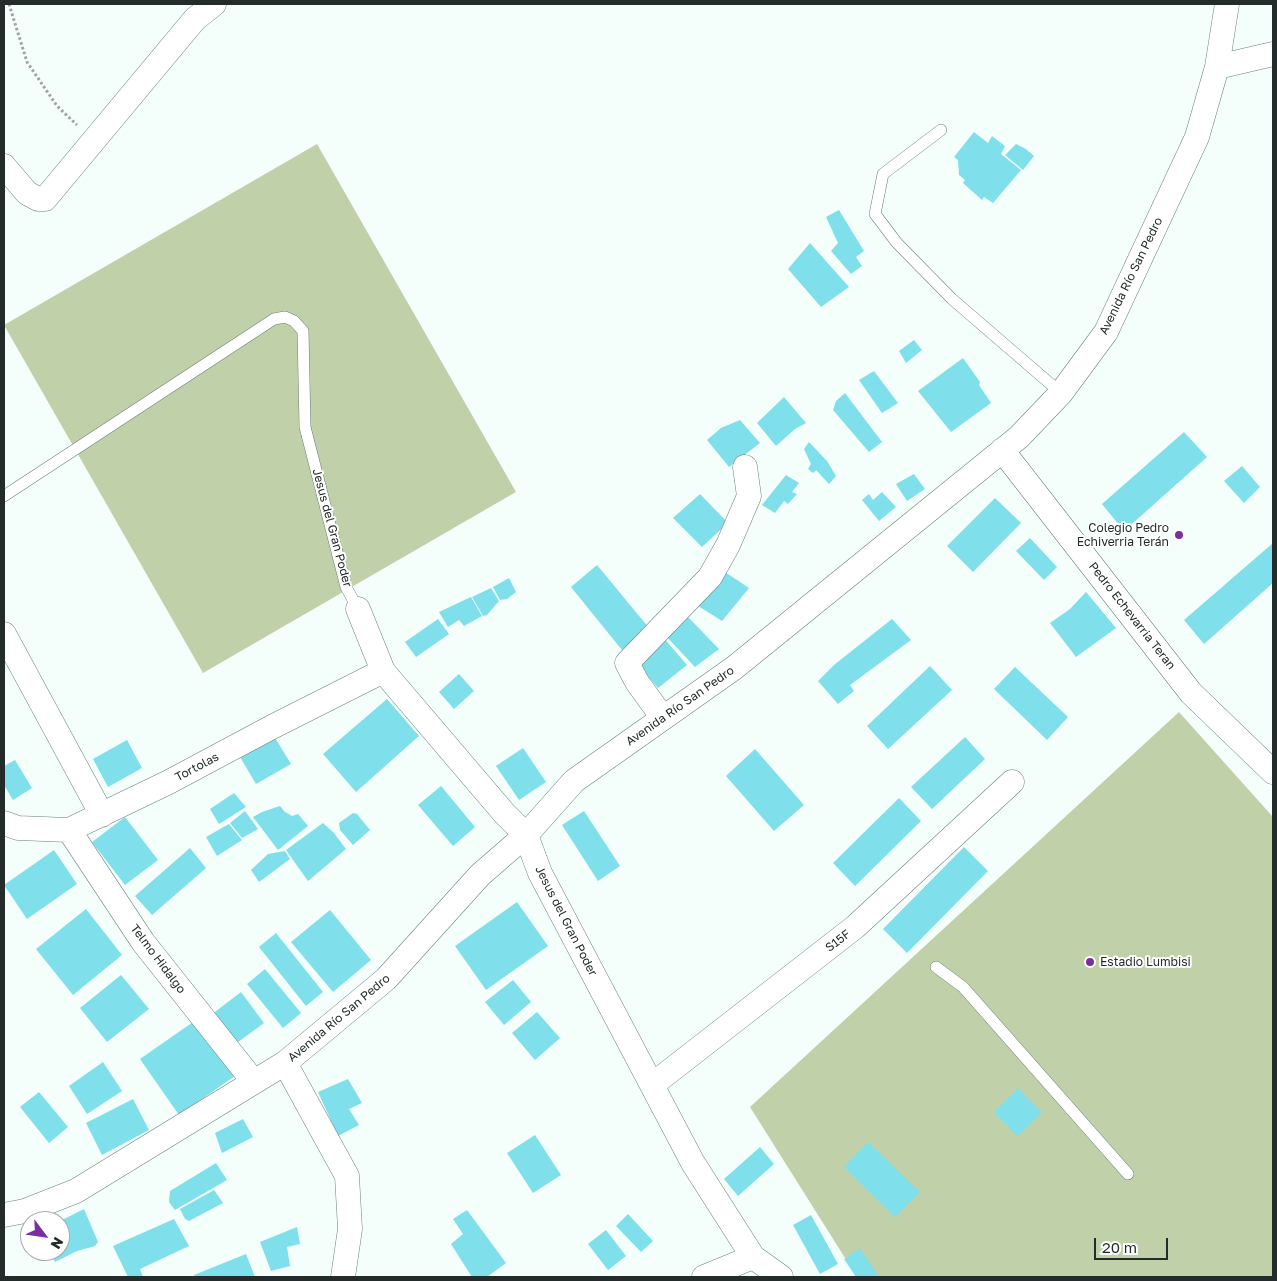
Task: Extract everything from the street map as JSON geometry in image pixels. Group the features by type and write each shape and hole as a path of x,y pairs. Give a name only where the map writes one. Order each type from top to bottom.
{"street":[{"path":"4,166 27,194 38,199 45,199 195,19 214,4"},
{"name":"Avenida Río San Pedro","path":"4,1215 25,1211 76,1191 285,1063 386,979 480,875 526,835 574,781 734,668 1019,437 1061,393 1106,332 1197,137 1217,67 1227,4"},
{"path":"1217,67 1273,54"},
{"name":"Pedro Echevarria Teran","path":"1002,450 1191,693 1273,772"},
{"path":"663,718 637,682 627,663 710,577 728,545 749,496 745,468"},
{"name":"Jesus del Gran Poder","path":"358,608 383,671 504,813 526,835 540,873 692,1163 752,1257 781,1277"},
{"path":"4,634 102,815"},
{"name":"Tortolas","path":"4,823 18,828 69,830 102,815 383,671"},
{"name":"S15F","path":"652,1086 855,927 1012,782"},
{"name":"Telmo Hidalgo","path":"69,830 143,942 254,1082"},
{"path":"285,1063 347,1176 350,1229 342,1277"},
{"path":"704,1277 752,1257"}],"lane":[{"path":"941,130 883,174 876,214 897,243 952,299 1061,393"},
{"name":"Jesus del Gran Poder","path":"4,496 274,319 285,317 294,321 303,331 305,427 346,587 358,608"},
{"path":"936,967 963,987 1128,1174"}],"path":[{"path":"9,4 27,62 57,106 93,141"}],"green space":[{"path":"317,144 516,492 203,673 4,325"},
{"name":"Estadio Lumbisi","path":"1179,712 1273,817 1273,1277 857,1277 750,1107"}],"building":[{"path":"974,132 988,143 992,136 1005,146 1001,154 1021,170 993,203 984,197 982,200 963,183 965,180 959,175 958,160 954,157"},
{"path":"1016,144 1034,156 1023,170 1005,155"},
{"path":"839,210 864,251 856,257 862,266 851,274 831,251 838,243 826,217"},
{"path":"810,243 849,287 821,307 788,269"},
{"path":"914,340 922,350 906,363 899,351"},
{"path":"963,358 980,382 979,385 991,403 951,432 918,391"},
{"path":"874,371 898,403 882,413 859,380"},
{"path":"845,393 882,442 869,452 833,410 836,401"},
{"path":"784,397 806,423 795,429 776,446 757,423"},
{"path":"740,420 760,443 729,467 707,440 721,428"},
{"path":"1184,432 1207,457 1124,531 1102,504"},
{"path":"809,442 827,461 836,476 829,484 816,470 813,473 808,469 811,464 804,449"},
{"path":"1242,466 1260,487 1244,503 1224,481"},
{"path":"914,474 925,489 907,501 896,484"},
{"path":"786,475 799,483 792,492 797,494 788,504 784,501 775,513 762,505"},
{"path":"882,492 896,507 879,521 862,500 869,494 873,500"},
{"path":"700,494 728,523 702,547 673,518"},
{"path":"995,498 1021,523 973,572 947,546"},
{"path":"1030,538 1057,567 1044,580 1016,551"},
{"path":"1273,543 1273,583 1204,644 1184,620"},
{"path":"597,565 649,628 622,650 571,587"},
{"path":"722,570 749,588 722,621 695,604"},
{"path":"509,578 516,592 507,599 500,600 493,587"},
{"path":"491,588 499,601 487,615 483,616 472,597"},
{"path":"1086,592 1116,628 1076,657 1050,623 1070,609"},
{"path":"471,597 482,616 464,626 459,620 448,627 439,612"},
{"path":"686,615 719,649 695,667 664,634"},
{"path":"438,619 449,634 416,657 405,642"},
{"path":"892,619 911,640 850,685 854,691 838,704 818,681 834,665"},
{"path":"663,637 687,665 658,688 635,661"},
{"path":"930,666 952,690 888,749 867,726"},
{"path":"1015,667 1068,717 1047,740 994,689"},
{"path":"459,674 474,691 454,709 439,692"},
{"path":"387,699 419,736 356,792 323,754"},
{"path":"274,736 291,764 256,784 240,757"},
{"path":"965,737 985,759 932,809 911,787"},
{"path":"127,740 142,768 108,787 93,759"},
{"path":"523,748 546,782 519,800 496,766"},
{"path":"755,749 804,805 774,831 726,776"},
{"path":"15,760 32,788 13,800 4,785 4,766"},
{"path":"441,786 475,827 453,846 418,805"},
{"path":"234,793 246,807 219,824 210,809"},
{"path":"899,798 921,821 855,886 833,863"},
{"path":"280,806 292,816 298,814 308,826 278,850 253,817"},
{"path":"245,811 258,829 242,838 230,823"},
{"path":"584,811 620,866 598,881 562,825"},
{"path":"353,813 357,814 370,830 353,845 340,830 339,823"},
{"path":"125,817 158,860 125,885 92,842"},
{"path":"323,823 334,833 346,849 308,881 286,850"},
{"path":"229,824 242,840 217,856 206,837"},
{"path":"964,847 988,871 907,953 883,929"},
{"path":"190,848 206,868 152,915 135,896"},
{"path":"54,850 77,884 27,919 4,885"},
{"path":"285,851 290,859 259,882 251,870 268,854"},
{"path":"517,902 548,946 486,990 455,946"},
{"path":"86,909 122,955 73,995 36,949"},
{"path":"330,910 371,960 333,992 291,942"},
{"path":"276,933 323,992 306,1006 259,947"},
{"path":"265,969 301,1013 283,1028 247,984"},
{"path":"121,975 149,1009 107,1042 80,1008"},
{"path":"513,980 531,1002 504,1025 485,1002"},
{"path":"241,992 264,1023 234,1045 211,1015"},
{"path":"537,1012 560,1038 535,1060 512,1033"},
{"path":"196,1020 235,1076 179,1115 140,1059"},
{"path":"103,1062 122,1091 87,1114 69,1086"},
{"path":"348,1079 362,1103 349,1109 359,1125 338,1136 318,1092"},
{"path":"1018,1088 1042,1113 1017,1136 994,1112"},
{"path":"39,1092 68,1127 49,1143 20,1107"},
{"path":"133,1099 149,1130 102,1155 86,1123"},
{"path":"243,1119 253,1137 222,1153 215,1133"},
{"path":"535,1135 561,1175 533,1193 507,1153"},
{"path":"868,1142 920,1192 895,1217 844,1167"},
{"path":"760,1147 774,1164 738,1196 724,1179"},
{"path":"216,1163 227,1180 175,1210 169,1202 170,1191"},
{"path":"214,1190 223,1203 189,1221 185,1219 180,1209"},
{"path":"84,1209 98,1242 95,1246 70,1254 70,1216"},
{"path":"467,1210 506,1263 487,1277 472,1277 451,1244 463,1234 453,1219"},
{"path":"628,1214 653,1241 641,1252 616,1226"},
{"path":"811,1215 838,1264 820,1274 793,1225"},
{"path":"174,1219 189,1246 140,1269 143,1277 128,1277 113,1246"},
{"path":"297,1227 300,1244 287,1247 290,1266 271,1271 260,1242"},
{"path":"606,1230 626,1256 608,1270 588,1244"},
{"path":"860,1248 879,1277 856,1277 844,1259"},
{"path":"246,1254 255,1277 195,1277 194,1275"}],"place":[{"name":"Colegio Pedro Echiverria Terán","path":"1179,535"},
{"name":"Estadio Lumbisi","path":"1090,962"}]}
